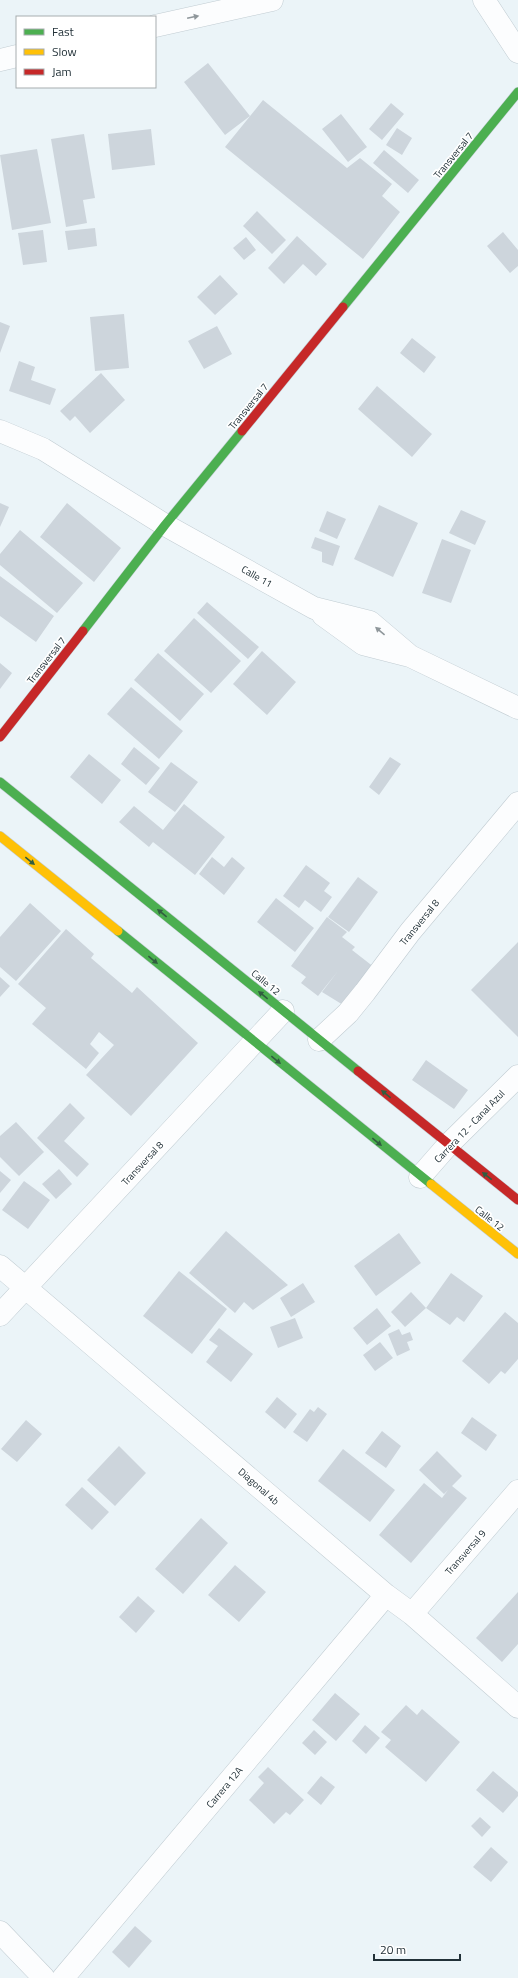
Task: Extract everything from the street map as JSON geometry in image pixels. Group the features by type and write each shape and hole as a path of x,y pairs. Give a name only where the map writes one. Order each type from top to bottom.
{"street":[{"path":"156,26 272,0"},
{"path":"484,0 518,52"},
{"path":"0,60 16,56"},
{"name":"Transversal 7","path":"0,737 165,525 518,92"},
{"name":"Calle 11","path":"0,431 43,449 165,525 314,608 362,644 410,656 518,708"},
{"name":"Calle 12","path":"0,782 518,1200"},
{"name":"Transversal 8","path":"319,1040 348,1013 410,932 518,803"},
{"name":"Calle 12","path":"0,836 420,1177 518,1254"},
{"name":"Transversal 8","path":"0,1315 283,1011"},
{"name":"Carrera 12 - Canal Azul","path":"420,1177 448,1145 518,1076"},
{"name":"Diagonal 4b","path":"0,1266 27,1287 386,1595 412,1614 518,1707"},
{"name":"Transversal 9","path":"412,1614 518,1491"},
{"name":"Carrera 12A","path":"63,1978 386,1595"},
{"path":"0,1932 44,1978"}],"building":[{"path":"208,63 250,116 225,135 184,82"},
{"path":"263,100 347,168 360,158 392,184 382,196 400,212 363,259 225,147"},
{"path":"391,103 404,114 382,140 369,129"},
{"path":"341,114 367,147 348,162 322,129"},
{"path":"397,128 412,138 402,155 386,145"},
{"path":"151,129 155,165 112,170 108,134"},
{"path":"84,134 95,198 83,200 87,223 66,227 51,139"},
{"path":"37,149 51,223 12,230 0,155"},
{"path":"384,150 419,180 408,193 373,163"},
{"path":"257,211 286,240 272,254 243,226"},
{"path":"95,228 97,246 68,250 65,231"},
{"path":"43,230 47,262 23,265 18,233"},
{"path":"503,232 518,250 518,266 510,273 487,246"},
{"path":"297,236 327,264 316,276 303,264 284,284 268,268"},
{"path":"246,237 256,250 244,260 233,248"},
{"path":"220,275 238,294 215,315 197,297"},
{"path":"124,314 129,368 95,371 90,317"},
{"path":"0,322 10,326 0,353"},
{"path":"217,326 232,354 204,369 188,341"},
{"path":"412,338 436,357 424,373 400,353"},
{"path":"19,361 35,367 31,380 56,389 50,405 9,391"},
{"path":"101,373 125,400 90,433 75,416 70,421 60,411"},
{"path":"377,386 432,434 412,457 358,409"},
{"path":"0,503 9,507 0,527"},
{"path":"67,503 121,548 94,582 40,537"},
{"path":"379,505 418,523 393,577 354,559"},
{"path":"461,510 486,521 475,545 449,533"},
{"path":"327,511 346,519 337,539 319,531"},
{"path":"20,530 83,583 57,613 0,565 0,554"},
{"path":"315,537 340,546 333,566 322,562 322,552 311,548"},
{"path":"442,539 471,550 451,603 422,593"},
{"path":"0,576 54,616 36,642 0,616"},
{"path":"207,602 259,647 248,659 197,613"},
{"path":"194,618 241,661 211,693 164,651"},
{"path":"262,651 296,682 267,715 233,684"},
{"path":"158,653 204,694 180,721 134,680"},
{"path":"0,663 12,673 0,689"},
{"path":"131,687 183,731 159,759 107,714"},
{"path":"134,747 160,768 146,785 121,764"},
{"path":"89,754 121,780 102,804 70,777"},
{"path":"390,757 401,764 379,795 369,787"},
{"path":"171,762 198,782 175,812 148,792"},
{"path":"184,804 225,837 195,875 153,842 149,847 119,822 134,806 163,830"},
{"path":"212,857 224,867 232,857 245,868 224,895 199,874"},
{"path":"306,865 330,883 324,891 332,897 321,912 305,900 299,908 283,896"},
{"path":"358,877 378,892 349,932 328,917"},
{"path":"276,898 314,928 295,952 257,922"},
{"path":"30,903 61,931 16,981 0,967 0,937"},
{"path":"327,917 347,932 342,937 355,947 352,950 379,971 348,1008 322,992 338,971 318,996 301,983 306,977 291,966"},
{"path":"66,929 94,954 91,958 132,993 137,987 198,1043 131,1116 86,1075 114,1045 99,1032 90,1044 99,1053 86,1069 32,1024 46,1008 18,984"},
{"path":"518,942 518,1037 471,990"},
{"path":"0,977 10,986 0,997"},
{"path":"426,1060 468,1090 454,1109 412,1080"},
{"path":"70,1103 85,1118 64,1141 89,1164 77,1177 37,1138"},
{"path":"16,1122 44,1152 19,1176 0,1157 0,1136"},
{"path":"59,1169 72,1184 56,1199 42,1184"},
{"path":"0,1171 11,1180 0,1193"},
{"path":"24,1181 50,1200 28,1229 2,1210"},
{"path":"226,1231 288,1285 253,1310 244,1302 235,1313 189,1273"},
{"path":"399,1233 421,1263 376,1296 354,1266"},
{"path":"179,1271 227,1309 192,1354 143,1316"},
{"path":"451,1273 483,1296 464,1322 457,1317 450,1325 426,1308"},
{"path":"303,1283 315,1302 291,1317 280,1298"},
{"path":"411,1292 426,1308 405,1327 391,1312"},
{"path":"377,1308 391,1326 367,1345 353,1328"},
{"path":"505,1312 518,1323 518,1359 505,1374 501,1371 489,1384 462,1361"},
{"path":"295,1318 303,1338 278,1348 270,1327"},
{"path":"219,1328 253,1354 231,1382 206,1362 218,1346 209,1340"},
{"path":"399,1329 402,1335 410,1332 413,1340 407,1342 410,1350 397,1356 388,1334"},
{"path":"380,1342 393,1358 375,1371 363,1355"},
{"path":"277,1397 297,1414 285,1429 265,1412"},
{"path":"318,1407 327,1414 307,1442 293,1432 310,1409 314,1412"},
{"path":"472,1417 497,1435 486,1451 461,1433"},
{"path":"26,1420 42,1434 17,1462 1,1449"},
{"path":"382,1431 401,1446 386,1468 365,1453"},
{"path":"119,1446 146,1473 115,1506 87,1480"},
{"path":"343,1449 395,1490 370,1522 318,1481"},
{"path":"437,1451 462,1476 452,1486 467,1498 411,1563 379,1535 424,1483 442,1498 448,1490 444,1494 419,1470"},
{"path":"82,1487 109,1512 92,1530 65,1505"},
{"path":"201,1518 228,1543 183,1594 155,1569"},
{"path":"235,1565 266,1592 239,1622 208,1595"},
{"path":"518,1592 518,1644 502,1662 476,1638"},
{"path":"138,1596 155,1611 136,1633 119,1617"},
{"path":"335,1693 360,1714 336,1741 312,1720"},
{"path":"406,1705 417,1715 422,1709 460,1742 426,1782 385,1747 391,1740 381,1732"},
{"path":"365,1725 380,1738 366,1754 352,1741"},
{"path":"314,1730 327,1742 315,1755 302,1743"},
{"path":"268,1767 304,1800 290,1815 286,1812 274,1824 249,1800 264,1783 258,1777"},
{"path":"493,1771 518,1792 518,1796 503,1813 476,1790"},
{"path":"321,1776 335,1787 321,1805 307,1793"},
{"path":"480,1817 491,1827 482,1837 471,1826"},
{"path":"491,1847 508,1862 491,1882 473,1867"},
{"path":"135,1926 152,1941 129,1968 112,1952"}],"traffic: fast":[{"path":"343,307 518,92"},
{"path":"83,631 165,525 242,431"},
{"path":"0,782 358,1071"},
{"path":"118,931 431,1184"}],"traffic: slow":[{"path":"0,836 118,931"},
{"path":"431,1184 518,1254"}],"traffic: jam":[{"path":"242,431 343,307"},
{"path":"0,737 83,631"},
{"path":"358,1071 518,1200"}]}
